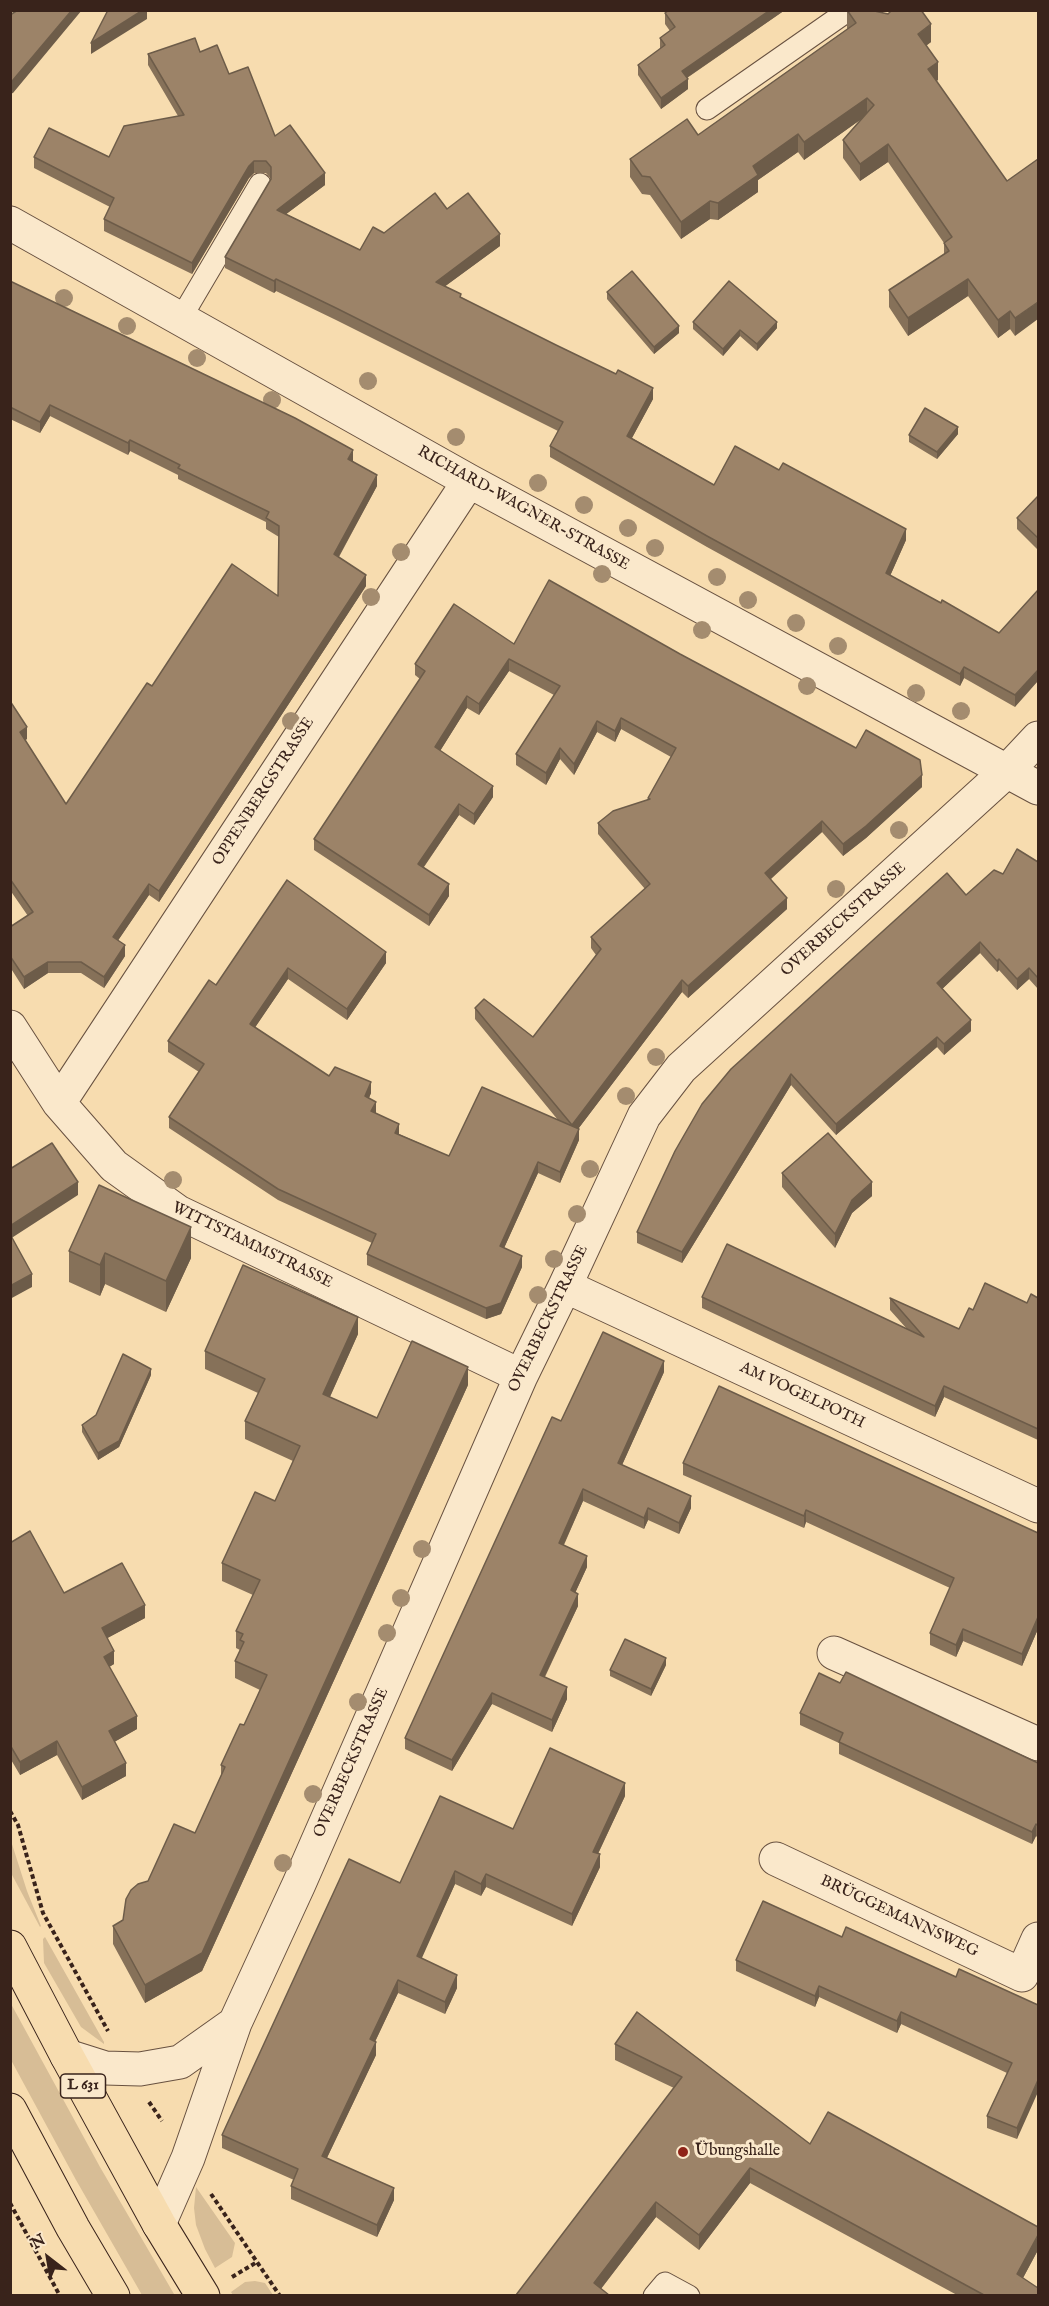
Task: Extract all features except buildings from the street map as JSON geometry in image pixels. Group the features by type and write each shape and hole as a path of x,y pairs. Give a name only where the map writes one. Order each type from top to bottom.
{"main road":[{"name":"L 631","path":"10,1947 159,2224 204,2295"},
{"path":"10,2110 73,2228 113,2295"}],"street":[{"name":"RICHARD-WAGNER-STRASSE","path":"10,223 470,481 1038,788"},
{"name":"OPPENBERGSTRASSE","path":"59,1103 470,481"},
{"name":"OVERBECKSTRASSE","path":"159,2224 188,2158 236,2023 521,1376 566,1286 645,1116 681,1068 1008,770 1038,738"},
{"name":"WITTSTAMMSTRASSE","path":"10,1027 59,1103 114,1166 178,1212 521,1376"},
{"name":"AM VOGELPOTH","path":"566,1286 1038,1506"},
{"path":"834,1653 1038,1744"},
{"name":"BRÜGGEMANNSWEG","path":"776,1859 1030,1978 1038,1939"},
{"path":"67,2056 105,2068 140,2069 180,2062 236,2023"}],"lane":[{"path":"707,109 849,10"},
{"path":"181,318 260,184"},
{"path":"654,2295 664,2283 689,2295"}],"path":[{"path":"10,1811 18,1825 43,1913 127,2068"},
{"path":"10,2202 60,2295"},
{"path":"257,2262 280,2295"}],"shaded area":[{"path":"11,1841 41,1926 40,1927 11,1873"},
{"path":"45,1937 104,2044 81,2027 44,1963 43,1939"},
{"path":"10,2002 100,2167 174,2294 142,2295 76,2180 11,2060"},
{"path":"196,2187 235,2243 232,2257 215,2268 196,2225 194,2208"},
{"path":"245,2282 265,2283 273,2295 233,2295 231,2292"}],"place":[{"name":"Übungshalle","path":"683,2152"}]}
